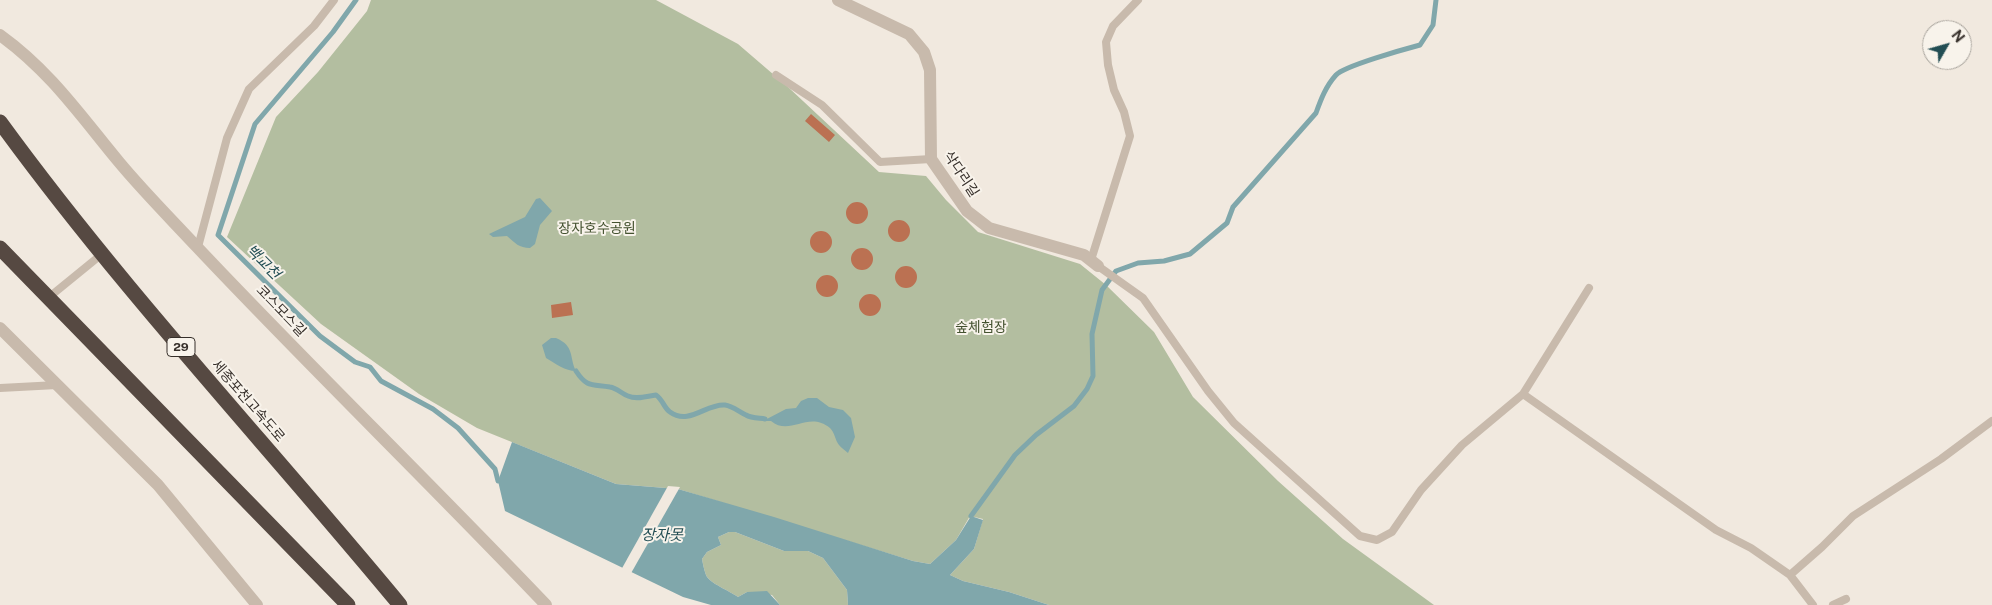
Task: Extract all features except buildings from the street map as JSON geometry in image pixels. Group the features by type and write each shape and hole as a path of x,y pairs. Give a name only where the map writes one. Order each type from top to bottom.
{"highway":[{"name":"세종포천고속도로","path":"0,122 50,191 102,254 400,605"},
{"path":"0,248 335,591 346,605"},
{"path":"368,566 410,605"}],"street":[{"name":"삭다리길","path":"838,0 909,34 924,52 930,70 931,160 967,211 989,228 1084,255 1095,263"},
{"name":"코스모스길","path":"0,35 22,50 62,90 121,164 198,247 546,605"},
{"path":"0,328 60,385 158,485 257,605"}],"lane":[{"path":"198,247 227,138 249,89 314,26 334,0"},
{"path":"1138,0 1113,26 1106,42 1108,64 1114,90 1124,112 1130,136 1095,263 1143,298 1208,391 1234,423 1360,536 1377,540 1392,532 1421,490 1462,445 1523,394 1589,288"},
{"path":"776,75 822,105 880,162 931,160"},
{"path":"48,298 102,254"},
{"path":"0,388 60,385"},
{"path":"1523,394 1716,530 1751,548 1790,575 1813,605"},
{"path":"1790,575 1853,516 1941,459 1992,420"},
{"path":"1833,605 1846,599"}],"green space":[{"name":"장자호수공원","path":"371,0 656,0 738,44 788,87 879,172 926,176 946,200 978,232 1080,264 1106,285 1154,332 1193,397 1278,481 1343,539 1434,605 1049,605 1009,592 963,581 950,575 974,549 983,519 970,516 956,540 930,564 913,561 678,489 616,484 477,428 419,394 321,324 227,237 276,117 318,72 367,11"},
{"path":"729,532 735,532 784,551 808,551 823,558 847,590 848,605 780,605 772,595 747,592 738,597 715,584 706,575 702,559 707,552 721,545 718,537"}],"water":[{"path":"540,198 552,211 540,225 535,244 530,248 520,246 507,236 493,237 489,234 525,217 536,199"},
{"path":"551,338 562,341 569,348 576,371 557,365 546,358 542,345"},
{"path":"808,398 817,398 829,407 843,410 851,418 855,437 848,453 839,445 830,428 822,423 807,422 785,426 771,421 763,421 786,409 796,408 801,401"},
{"name":"장자못","path":"512,442 616,484 678,489 913,561 930,564 956,540 971,516 983,520 974,549 950,575 963,581 1009,592 1049,605 848,605 847,590 823,558 808,551 784,551 735,532 729,532 718,537 721,545 707,552 702,559 706,575 715,584 738,597 747,592 767,591 780,605 711,605 683,597 505,511 498,481"}],"pier":[{"path":"668,486 680,487 630,575 621,570"}],"waterway":[{"name":"백교천","path":"356,0 333,32 255,124 218,235 320,336 355,362 370,367 381,381 433,409 458,428 495,469 498,481"},
{"path":"971,516 1015,455 1036,435 1074,406 1087,389 1093,376 1092,334 1102,290 1116,271 1138,263 1164,261 1190,254 1227,223 1233,207 1316,113 1332,79 1341,71 1350,67 1420,45 1433,25 1436,0"},
{"path":"576,371 587,383 613,388 631,397 638,398 656,395 668,410 677,416 684,417 711,407 725,405 748,416 765,419"}],"park label":[{"name":"숲체험장","path":"981,328"}]}
